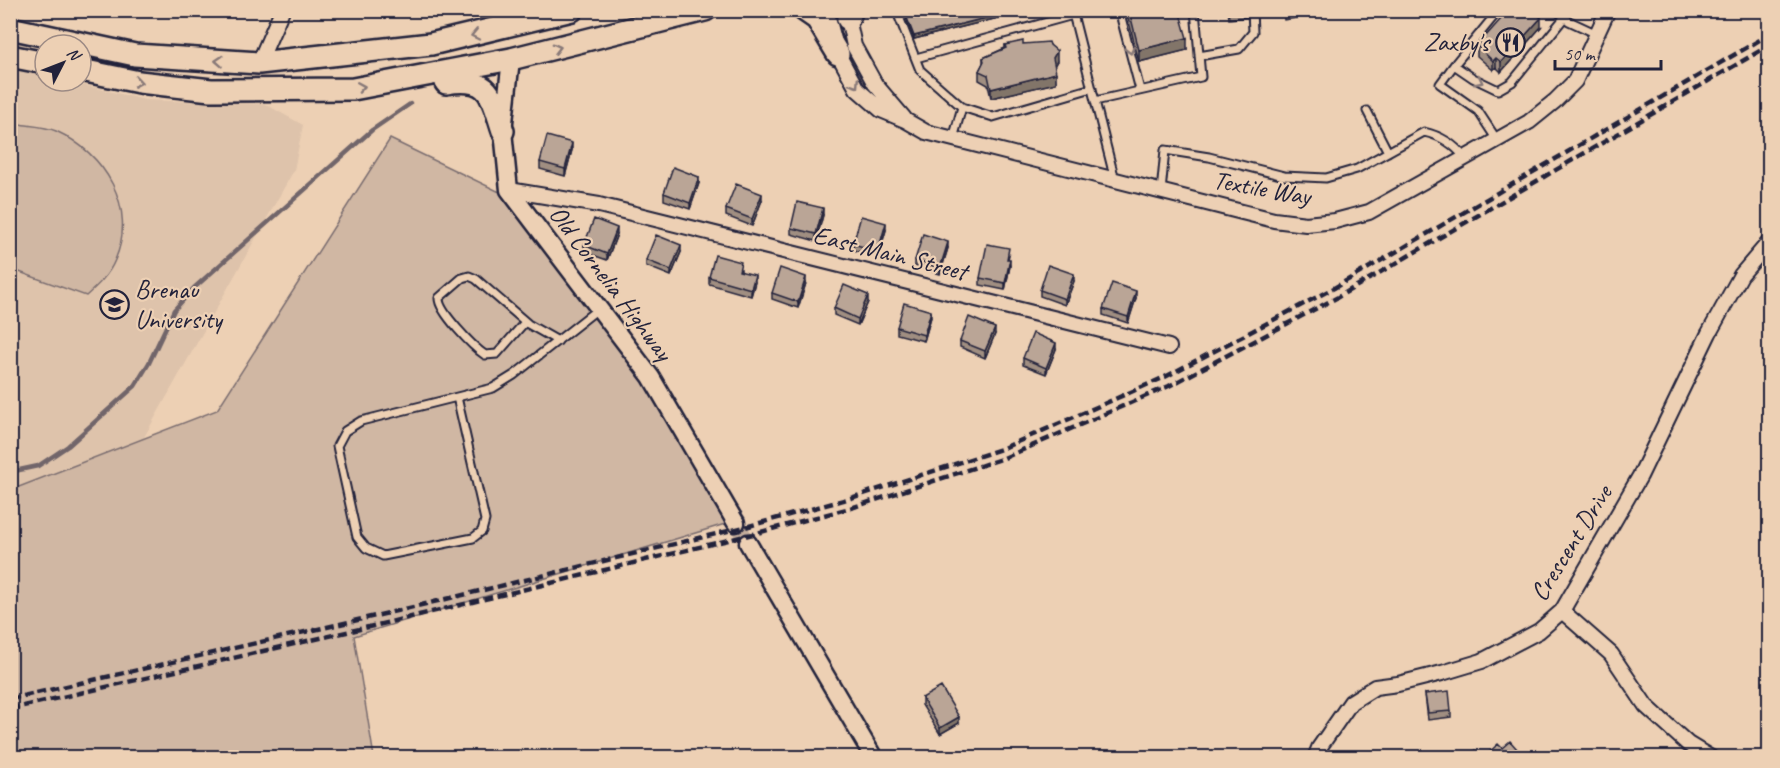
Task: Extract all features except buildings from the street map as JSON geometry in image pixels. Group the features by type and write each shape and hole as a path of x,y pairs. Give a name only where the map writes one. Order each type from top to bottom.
{"main road":[{"path":"10,28 135,55 259,63 431,44 535,16 572,10"},
{"path":"93,72 140,82 211,90 353,89 511,59 705,10"},
{"path":"804,10 817,19 838,54"},
{"path":"10,56 33,61"},
{"path":"396,81 417,87 465,80 473,81 483,87 493,99 503,130"}],"street":[{"path":"259,63 282,10"},
{"name":"Textile Way","path":"826,10 838,54 858,89 881,110 926,132 1274,220 1306,224 1335,222 1369,212 1529,122 1575,81 1608,10"},
{"name":"Textile Way","path":"849,13 854,46 875,84 905,120"},
{"path":"509,190 503,130 511,59"},
{"name":"East Main Street","path":"509,190 599,205 1169,347"},
{"name":"Old Cornelia Highway","path":"509,190 651,377 736,523"},
{"name":"Crescent Drive","path":"1315,758 1319,748 1351,702 1375,687 1409,681 1482,661 1539,631 1563,612 1640,476 1730,294 1741,275 1770,241"},
{"path":"748,543 874,758"},
{"path":"1563,612 1611,654 1647,706 1688,744 1711,758"}],"lane":[{"path":"923,10 899,17 920,70 962,107 993,117 1092,88"},
{"path":"1119,10 1140,90"},
{"path":"1095,101 1201,77 1195,10"},
{"path":"1199,56 1239,49 1253,32 1252,10"},
{"path":"1497,140 1478,111 1440,84 1499,10"},
{"path":"1556,10 1564,18 1597,34"},
{"path":"916,58 1072,13 1115,180"},
{"path":"1454,65 1473,78 1498,90 1512,82 1564,18"},
{"path":"953,139 962,107"},
{"path":"1367,111 1388,152"},
{"path":"1161,192 1165,150 1209,157 1284,176 1326,178 1357,169 1424,132 1440,136 1458,149 1465,158"},
{"path":"525,322 497,354 485,355 476,349 441,307 439,298 462,278 469,276 476,279 525,322 558,341"},
{"path":"457,397 485,520 482,531 473,538 383,556 366,549 357,537 337,446 345,431 361,421 457,397 493,388 514,375 599,308"}],"shaded area":[{"name":"Brenau University","path":"11,67 33,72 33,93 93,93 93,87 145,100 265,104 303,125 294,170 143,439 11,490"},
{"path":"19,124 52,129 74,141 89,153 112,184 119,202 122,221 121,240 109,271 86,296 11,269 11,126"},
{"path":"390,139 535,209 745,518 354,636 374,757 11,758 11,490 217,410"}],"waterway":[{"path":"10,472 38,466 68,446 135,386 149,363 174,310 194,288 372,130 410,104"}],"tunnel":[{"path":"736,523 748,543"}],"railway":[{"path":"10,699 384,614 749,526 851,498 1001,449 1165,377 1334,288 1770,34"},
{"path":"10,709 386,623 757,533 854,507 1004,458 1169,386 1338,297 1770,45"}],"place":[{"name":"Zaxby's","path":"1510,42"},
{"name":"Brenau University","path":"114,304"}]}
